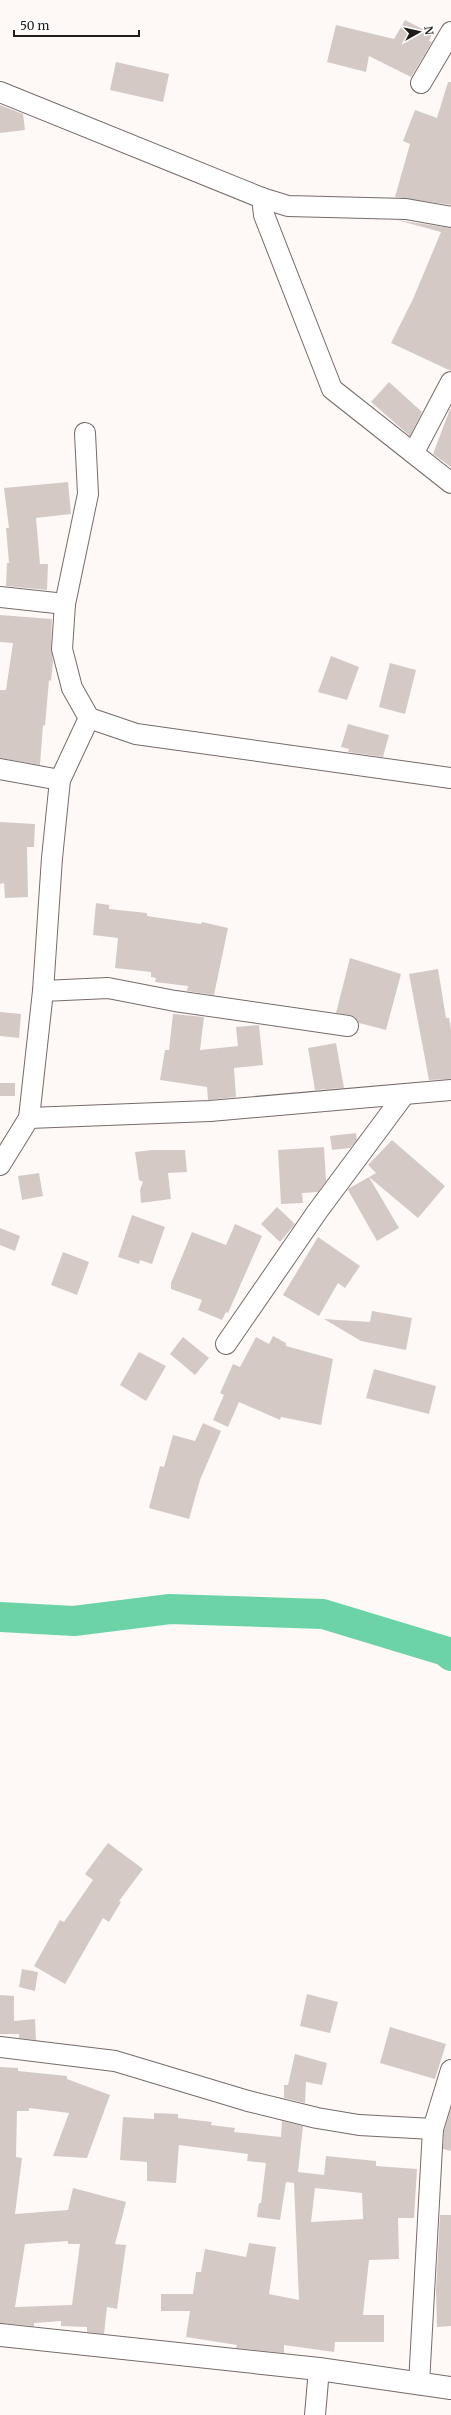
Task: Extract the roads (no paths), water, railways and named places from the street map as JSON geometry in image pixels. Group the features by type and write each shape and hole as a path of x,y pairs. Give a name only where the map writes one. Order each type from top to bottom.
{"street":[{"path":"421,83 451,32"},
{"path":"0,92 262,198 288,206 406,208 451,217"},
{"path":"262,198 264,215 332,389 414,452 451,484"},
{"path":"414,452 451,382"},
{"path":"85,434 88,494 65,604 62,649 72,688 89,718 136,734 451,778"},
{"path":"0,597 65,604"},
{"path":"0,1165 29,1118 44,991 52,858 60,780 89,718"},
{"path":"0,769 60,780"},
{"path":"44,991 108,988 175,1001 348,1026"},
{"path":"29,1118 210,1111 451,1090"},
{"path":"226,1344 317,1212 404,1095"},
{"path":"0,2047 115,2061 248,2101 317,2118 359,2125 433,2129"},
{"path":"419,2384 433,2129 451,2070"},
{"path":"0,2335 319,2369 451,2388"},
{"path":"315,2415 319,2369"}],"waterway":[{"path":"0,1617 74,1621 170,1609 323,1614 445,1651 451,1656"}]}
